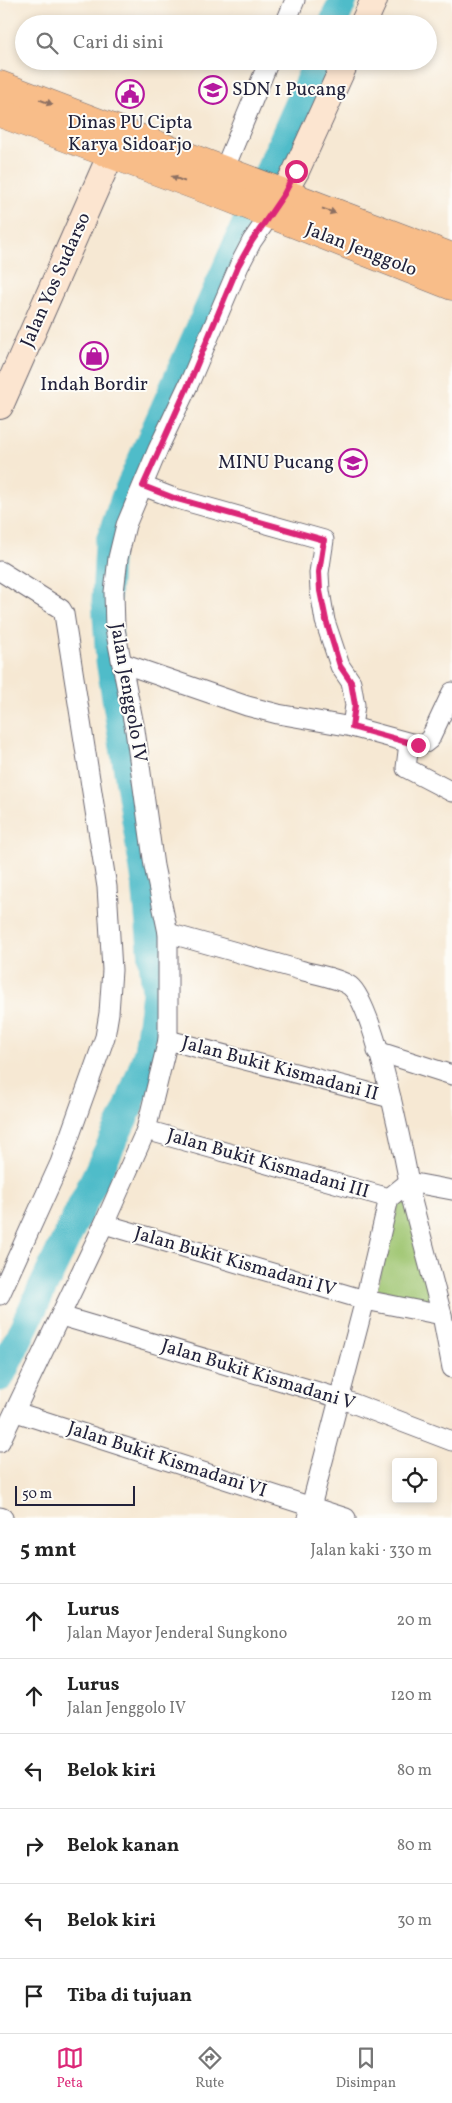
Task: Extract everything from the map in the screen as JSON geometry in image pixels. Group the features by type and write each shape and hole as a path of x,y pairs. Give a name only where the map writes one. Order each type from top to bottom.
{"highway":[{"path":"0,85 229,181 269,201"},
{"path":"0,113 112,154 229,181"},
{"name":"Jalan Jenggolo","path":"269,201 452,257"},
{"name":"Jalan Jenggolo","path":"269,201 452,286"}],"main road":[{"path":"367,15 374,0"},
{"path":"269,201 307,148 342,70"},
{"name":"Jalan Yos Sudarso","path":"2,398 112,154"}],"street":[{"path":"289,15 295,0"},
{"path":"229,181 267,70"},
{"name":"Jalan Jenggolo IV","path":"0,1442 61,1316 146,1130 168,1040 168,933 154,866 135,730 114,617 118,558 126,524 191,379 238,266 252,241 269,201"},
{"path":"143,486 174,498 324,534 319,572 320,591 326,620 340,666 351,682 355,705 352,727"},
{"path":"0,571 61,609 64,614 107,887 112,970 105,1038 60,1163 0,1295"},
{"path":"122,663 247,706 278,714 352,727 418,745 430,740 452,692"},
{"path":"409,743 406,768 452,792"},
{"path":"168,933 308,972 350,986 357,994 367,1015 392,1098 411,1197 442,1315 452,1368"},
{"name":"Jalan Bukit Kismadani II","path":"168,1040 392,1098"},
{"path":"377,1050 452,1075"},
{"name":"Jalan Bukit Kismadani III","path":"146,1130 389,1198"},
{"path":"309,1512 365,1300 389,1198 409,1182 452,1190"},
{"name":"Jalan Bukit Kismadani IV","path":"104,1224 365,1300 442,1315"},
{"name":"Jalan Bukit Kismadani V","path":"61,1316 339,1398 452,1441"},
{"name":"Jalan Bukit Kismadani VI","path":"16,1412 309,1512 346,1518"}],"green space":[{"path":"399,1202 411,1205 436,1301 377,1289"}],"waterway":[{"path":"337,15 343,0"},
{"path":"0,1377 128,1109 148,1052 156,993 146,882 110,661 106,600 109,544 125,498 314,70"}],"place":[{"name":"SDN 1 Pucang","path":"213,90"},
{"name":"Dinas PU Cipta Karya Sidoarjo","path":"130,94"},
{"name":"Indah Bordir","path":"94,356"},
{"name":"MINU Pucang","path":"353,463"}],"route":[{"path":"296,171 284,194 252,241 238,266 191,379 143,486 174,498 324,540 319,572 320,591 326,620 340,666 351,682 355,705 352,727 418,745"}]}
